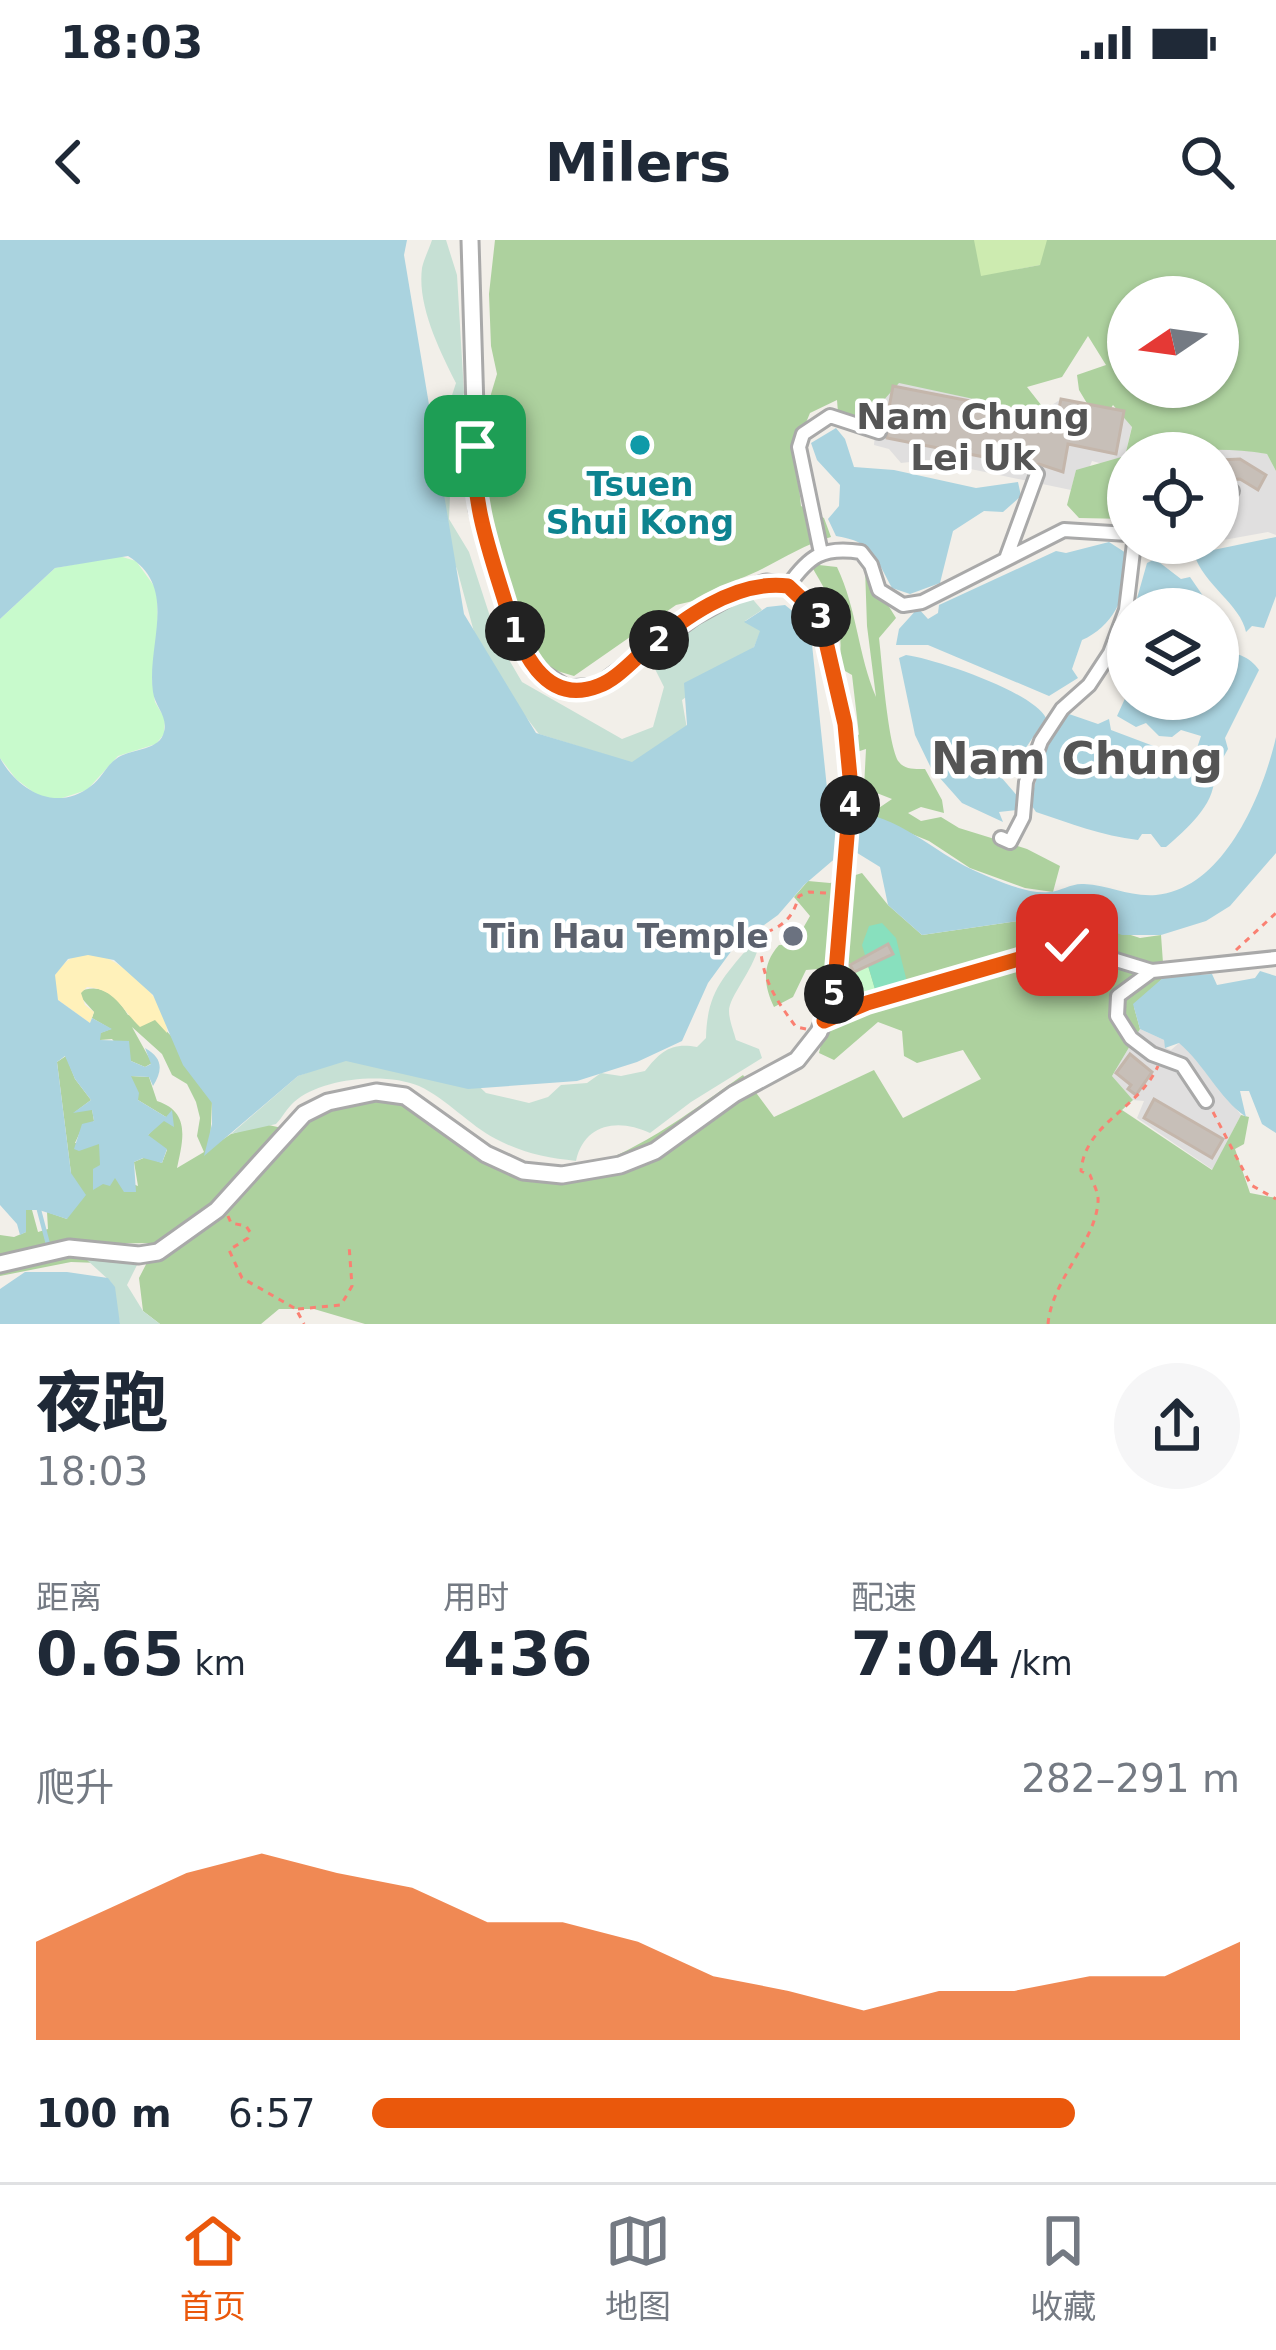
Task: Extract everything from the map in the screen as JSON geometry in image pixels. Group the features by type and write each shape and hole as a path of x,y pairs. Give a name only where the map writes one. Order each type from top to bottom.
{"street":[{"path":"0,1264 69,1248 154,1253 190,1232 225,1202 309,1110 376,1092 411,1099 478,1149 514,1168 562,1175 620,1165 655,1151 734,1094 797,1060 821,1027 834,995 851,788 845,724 820,616 788,586 766,583 734,594 671,631 598,687 567,689 535,669 516,636 477,501 470,240"},
{"path":"821,553 799,447 803,434 830,416 879,432"},
{"path":"1007,556 1037,473"},
{"path":"788,586 806,561 846,549 862,552 872,565 879,590 903,605 922,602 1064,530 1107,533"},
{"path":"1000,838 1010,842 1023,818 1026,782 1041,741 1110,653 1126,610 1132,564"},
{"path":"821,1027 867,1003 1067,945 1152,971 1276,958"},
{"path":"1152,971 1118,996 1117,1016 1131,1038 1152,1054 1182,1065 1206,1101"}],"path":[{"path":"821,1027 796,1027 772,993 761,970 759,935 782,927 800,896 844,891"},
{"path":"1222,963 1276,913"},
{"path":"1048,1324 1053,1297 1091,1226 1098,1202 1090,1175 1081,1171 1086,1144 1147,1086 1162,1055"},
{"path":"1206,1101 1227,1131 1251,1185 1276,1199"},
{"path":"225,1202 230,1221 250,1231 249,1238 229,1250 242,1278 296,1309 304,1324"},
{"path":"296,1309 341,1305 352,1286 349,1245"}],"shaded area":[{"path":"891,380 1043,411 1061,399 1126,414 1132,426 1131,432 1107,432 1107,465 1092,461 1088,471 1076,470 1071,490 928,460 901,463 889,449 874,445 877,407"},
{"path":"1239,449 1267,454 1276,471 1276,535 1239,537"},
{"path":"1140,1029 1164,1040 1171,1050 1179,1043 1187,1047 1241,1115 1213,1170 1137,1118 1144,1101 1133,1100 1112,1076"}],"green space":[{"path":"432,240 446,240 457,275 464,393 453,424 449,519 469,552 498,641 522,682 622,739 653,727 664,687 652,663 662,636 749,595 762,610 745,621 762,628 754,647 682,700 687,729 632,763 539,734 481,658 457,569 439,530 434,450 456,383 423,298 422,268"},
{"path":"495,240 974,240 981,276 1040,265 1047,240 1276,240 1276,471 1267,454 1239,451 1239,432 1131,432 1132,427 1116,408 1239,408 1239,276 1107,276 1107,408 1111,408 1100,425 1079,390 1077,375 1106,365 1088,336 1062,377 1027,387 1049,415 899,383 882,402 863,406 850,428 839,425 837,400 810,413 795,449 801,506 824,518 831,537 739,579 723,615 693,601 676,605 574,676 537,665 509,583 486,569 471,476 488,434 488,404 497,374 489,294"},
{"path":"937,240 1109,240 1040,265 980,277"},
{"path":"1107,461 1107,519 1079,518 1067,505 1076,470"},
{"path":"119,556 136,561 157,590 152,680 155,702 165,719 164,734 156,744 118,756 87,790 41,798 16,779 0,758 0,619 55,568"},
{"path":"810,564 837,567 876,697 865,568 896,618 879,638 895,753 901,765 925,769 944,813 921,807 908,813 921,821 941,817 1060,866 1053,892 1025,888 970,868 929,841 880,821 873,812 892,799 864,788 866,749 838,758 836,724 859,735 852,675 838,667 835,614"},
{"path":"862,873 922,935 1066,914 1140,938 1161,935 1164,977 1134,1007 1140,1029 1112,1076 1133,1100 1122,1110 1212,1170 1241,1115 1249,1117 1244,1144 1235,1149 1250,1193 1276,1198 1276,1324 365,1324 314,1309 279,1309 261,1324 160,1324 143,1311 139,1278 157,1243 63,1244 0,1257 0,1235 26,1232 25,1210 32,1210 38,1232 48,1229 47,1212 67,1219 71,1173 57,1062 66,1056 91,1100 75,1112 92,1109 94,1121 75,1143 100,1143 115,1177 138,1186 134,1162 146,1157 162,1163 167,1150 147,1136 163,1119 173,1126 138,1100 130,1076 149,1077 157,1101 180,1120 177,1168 204,1152 197,1136 196,1102 187,1084 172,1075 162,1054 132,1027 152,1063 145,1067 131,1061 112,1039 100,1040 100,1033 111,1029 92,1018 94,1012 77,993 85,990 107,992 128,1015 155,1019 174,1039 212,1101 210,1148 231,1134 264,1124 282,1128 374,1085 496,1151 522,1162 566,1170 635,1146 743,1075 774,1117 874,1070 903,1118 981,1079 963,1050 917,1063 904,1056 902,1031 878,1022 834,1060 819,1053 831,968 806,970 793,997 774,1007 766,982 773,952 779,945 794,944 810,916 794,897 808,881 830,883"},
{"path":"882,923 896,938 908,986 877,996 862,945 869,926"},
{"path":"752,943 758,948 729,1015 736,1040 759,1049 762,1058 650,1133 615,1125 595,1131 576,1161 506,1144 429,1091 389,1079 320,1087 294,1102 276,1124 231,1134 298,1076 352,1056 467,1075 486,1093 529,1103 548,1097 561,1085 587,1083 601,1073 621,1076 645,1071 667,1050 697,1047 706,1038 714,996"},
{"path":"866,959 877,996 835,1011 841,966"},
{"path":"56,1255 125,1257 127,1264 71,1262 0,1276 0,1269"},
{"path":"87,1260 137,1265 127,1285 143,1311 160,1324 120,1324 111,1282"}],"sand":[{"path":"96,953 143,984 160,1007 167,1033 155,1020 140,1027 112,996 97,989 87,987 81,993 94,1012 90,1023 58,1000 54,977 63,965 76,956"}],"water":[{"path":"0,240 407,240 404,255 464,614 536,733 632,762 687,725 684,683 754,647 760,631 744,622 767,607 785,605 810,625 830,817 867,814 885,820 971,869 1030,891 1084,884 1156,895 1180,889 1202,876 1237,835 1261,785 1276,737 1276,853 1230,906 1206,921 1161,935 1122,935 1066,914 922,935 888,905 880,867 845,850 778,915 735,946 708,983 682,1041 637,1062 577,1081 468,1089 346,1061 298,1076 204,1156 212,1103 183,1065 153,995 114,960 88,955 68,959 55,975 58,1000 90,1023 92,1018 112,1029 101,1033 100,1040 129,1041 131,1061 145,1067 151,1064 145,1048 155,1056 160,1070 153,1086 149,1077 131,1076 138,1100 166,1117 172,1110 174,1127 164,1121 148,1135 167,1149 162,1163 143,1158 134,1162 136,1192 124,1192 115,1178 110,1186 93,1190 93,1169 100,1165 99,1144 74,1149 82,1124 94,1121 92,1110 73,1113 91,1100 65,1056 57,1062 71,1173 86,1195 67,1219 26,1210 26,1232 20,1235 17,1224 0,1205 0,758 28,788 65,798 91,786 121,756 155,744 165,723 153,692 157,600 144,569 128,556 55,568 0,619"},
{"path":"836,428 854,467 894,470 976,488 1018,482 1021,496 1003,512 984,511 953,531 940,583 910,594 892,588 872,553 858,542 836,536 828,519 839,506 840,485 817,460 811,443"},
{"path":"1276,537 1276,596 1264,628 1252,626 1246,632 1239,616 1239,588 1216,588 1199,564 1239,564 1239,545"},
{"path":"1107,543 1107,564 1126,564 1126,580 1124,588 1107,588 1107,622 1082,640 1072,669 1078,678 1049,696 928,645 896,645 899,629 918,608 928,619 938,613 939,605 1056,551 1066,553"},
{"path":"1147,564 1162,564 1181,579 1190,577 1198,588 1140,588"},
{"path":"906,655 1004,688 1046,718 1023,752 1002,764 1001,777 1020,799 1017,810 999,812 1003,822 962,803 931,768 915,735 899,658"},
{"path":"1239,655 1259,670 1239,710"},
{"path":"1069,714 1098,724 1109,720 1111,730 1214,774 1211,795 1191,824 1166,847 1151,834 1142,834 1138,840 1125,838 1036,812 1033,796 1055,732"},
{"path":"1124,720 1234,720 1219,765 1196,751 1201,736 1181,730 1172,737 1159,736 1146,723 1136,727"},
{"path":"1260,971 1276,976 1276,1133 1262,1124 1249,1091 1240,1091 1246,1117 1179,1043 1165,1048 1164,1040 1140,1029 1133,1004 1164,977 1212,974 1217,985 1255,978"},
{"path":"25,1272 108,1278 115,1287 120,1324 0,1324 0,1289"}],"building":[{"path":"893,386 1057,418 1061,399 1124,411 1120,432 1107,432 1107,452 1068,444 1063,472 887,438"},
{"path":"1239,459 1266,475 1258,490 1239,479"},
{"path":"888,944 893,954 854,972 850,965"},
{"path":"1130,1054 1152,1072 1136,1095 1116,1073"},
{"path":"1154,1099 1223,1139 1212,1158 1144,1118"}],"waterway":[{"path":"39,1210 49,1248"}],"place":[{"name":"Tsuen Shui Kong","path":"640,445"},
{"name":"Tin Hau Temple","path":"793,936"}],"district":[{"name":"Nam Chung Lei Uk","path":"973,436"},
{"name":"Nam Chung","path":"1077,758"}],"route":[{"path":"475,446 480,519 516,636 530,664 554,684 579,691 604,684 671,631 756,585 788,586 820,616 845,724 851,788 834,995 824,1021 867,1003 1067,945"}]}
